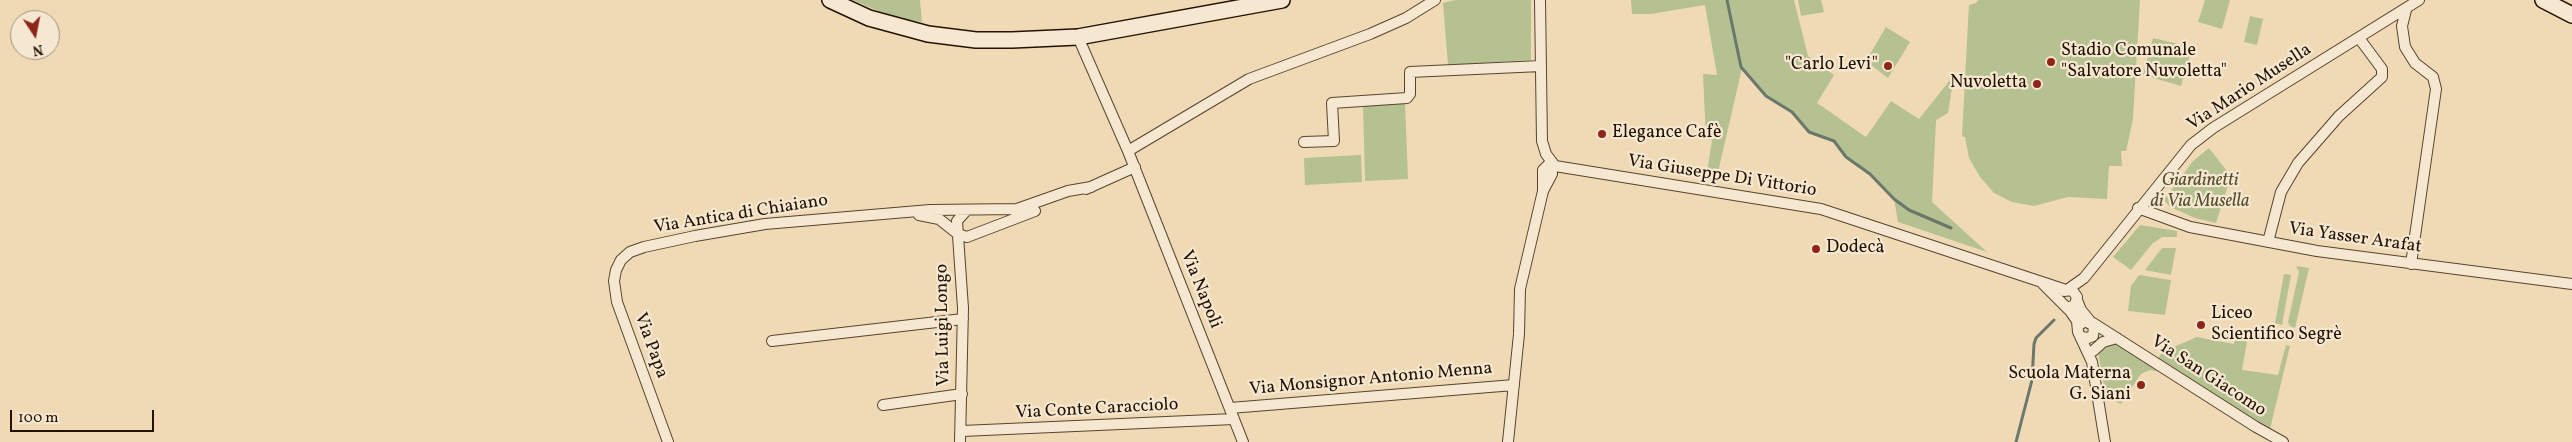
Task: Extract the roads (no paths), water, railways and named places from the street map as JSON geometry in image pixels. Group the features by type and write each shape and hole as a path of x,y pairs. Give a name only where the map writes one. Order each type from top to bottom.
{"main road":[{"path":"830,0 869,18 928,34 976,40 1078,37 1282,0"},
{"path":"2543,0 2572,15"},
{"path":"2561,0 2572,5"}],"street":[{"path":"1128,151 1249,79 1370,34 1406,18 1435,0"},
{"path":"1508,442 1514,385 1520,289 1543,191 1543,170 1551,162 1542,141 1540,0"},
{"name":"Via Mario Musella","path":"2077,298 2084,278 2183,152 2213,128 2420,0"},
{"path":"2406,10 2402,26 2406,46 2415,64 2433,77 2436,89 2412,264"},
{"name":"Via Napoli","path":"1078,37 1135,167 1243,442"},
{"path":"2268,242 2281,192 2298,163 2339,116 2382,77 2382,68 2359,38"},
{"path":"1304,142 1334,141 1332,103 1407,98 1410,94 1410,72 1541,66"},
{"name":"Via Giuseppe Di Vittorio","path":"1551,162 1561,168 1821,209 2066,290"},
{"name":"Via Antica di Chiaiano","path":"899,212 939,219 958,234 967,237 1074,196 1091,186 1135,167"},
{"name":"Via Antica di Chiaiano","path":"621,260 630,252 644,246 765,224 899,212 1024,208 1068,191 1091,186"},
{"name":"Via Yasser Arafat","path":"2138,208 2190,227 2317,251 2572,284"},
{"path":"1003,210 1005,217 1003,224"},
{"name":"Via Luigi Longo","path":"960,442 962,431 963,319 958,221 966,211"},
{"name":"Via Papa","path":"621,260 614,281 617,302 668,442"},
{"name":"Via Mario Musella","path":"2066,290 2084,278"},
{"name":"Via Giuseppe Di Vittorio","path":"2042,283 2073,315 2078,326"},
{"path":"2077,298 2075,305 2063,304 2061,294 2066,290 2073,291 2077,298 2081,310 2095,329 2089,336 2105,442"},
{"path":"772,341 963,319"},
{"path":"2089,336 2078,332 2078,326 2082,322 2091,322"},
{"name":"Via San Giacomo","path":"2091,322 2256,427 2283,442"},
{"path":"2089,336 2092,362"},
{"name":"Via San Giacomo","path":"2089,336 2114,336"},
{"path":"2092,351 2114,336"},
{"name":"Via Monsignor Antonio Menna","path":"1230,408 1514,385"},
{"path":"883,405 962,394"},
{"name":"Via Conte Caracciolo","path":"962,431 1234,418"}],"waterway":[{"path":"1727,0 1741,67 1766,96 1792,112 1809,132 1834,141 1846,157 1870,174 1894,199 1909,210 1951,228"},
{"path":"2016,442 2032,380 2034,344 2036,338 2054,320"}],"place":[{"name":"Stadio Comunale \"Salvatore Nuvoletta\"","path":"2051,62"},
{"name":"\"Carlo Levi\"","path":"1888,66"},
{"name":"Nuvoletta","path":"2037,84"},
{"name":"Elegance Cafè","path":"1602,134"},
{"name":"Dodecà","path":"1816,249"},
{"name":"Liceo Scientifico Segrè","path":"2201,325"},
{"name":"Scuola Materna G. Siani","path":"2141,385"}],"park label":[{"name":"Giardinetti di Via Musella","path":"2200,192"}]}
